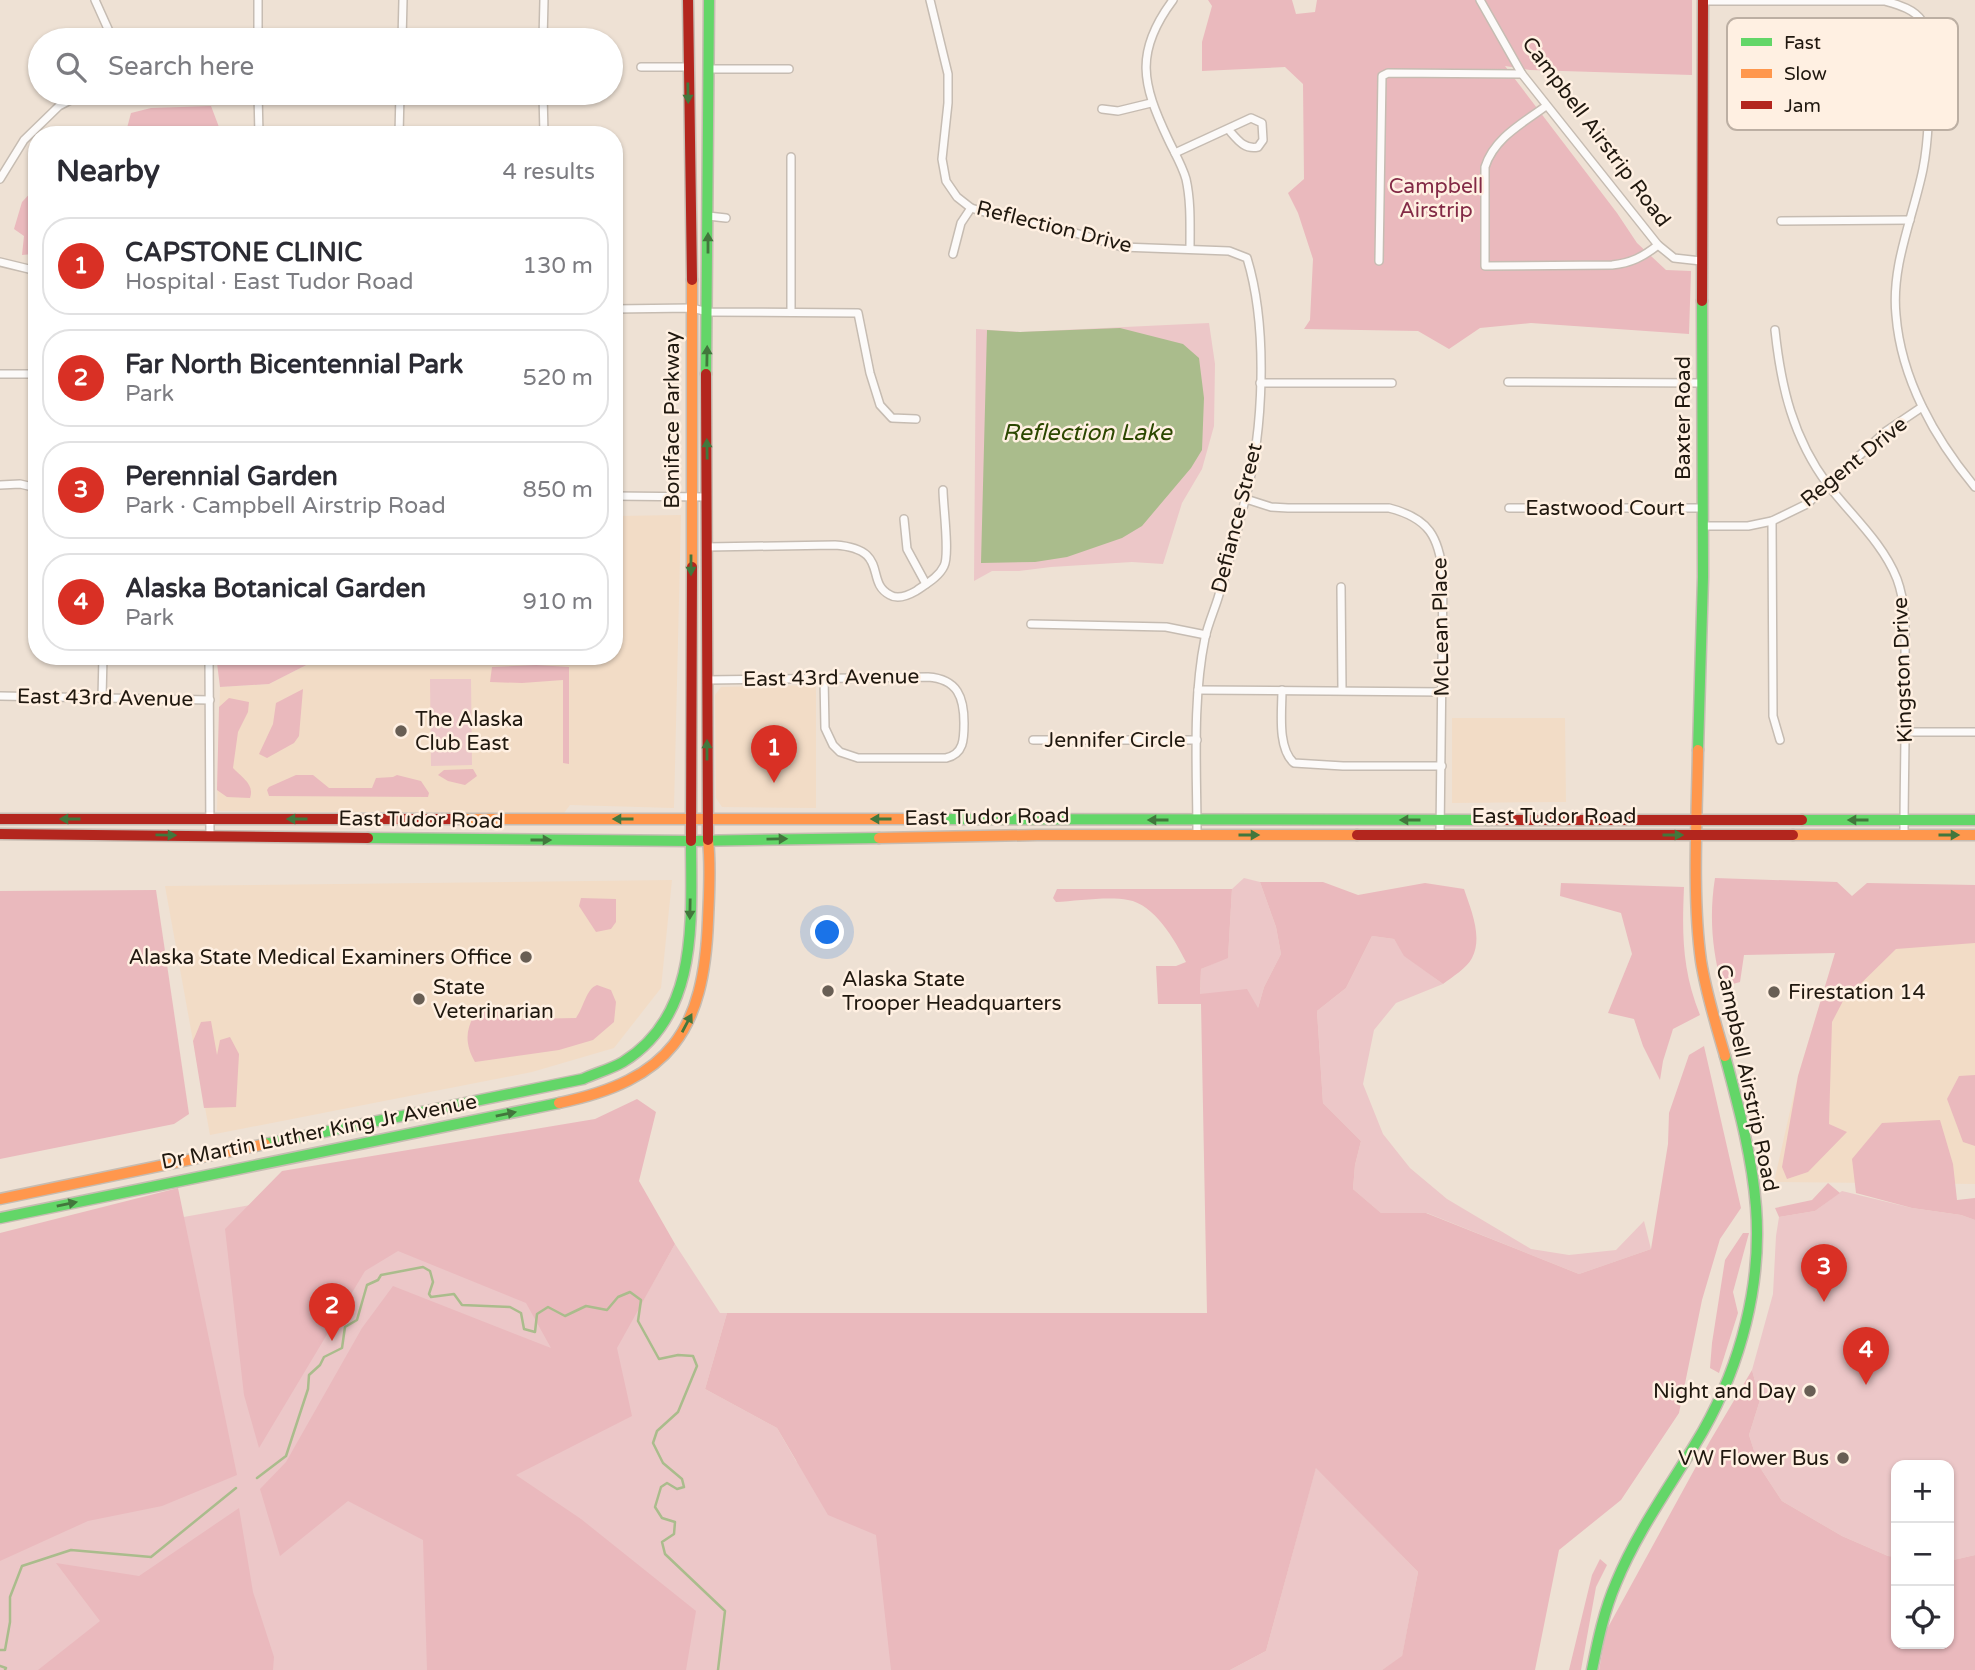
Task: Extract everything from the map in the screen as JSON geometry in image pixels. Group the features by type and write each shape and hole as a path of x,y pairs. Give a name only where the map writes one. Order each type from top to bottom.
{"main road":[{"name":"Boniface Parkway","path":"688,0 692,308 691,841"},
{"name":"Boniface Parkway","path":"708,840 709,0"},
{"name":"Baxter Road","path":"1698,835 1703,526 1703,0"},
{"name":"East Tudor Road","path":"0,819 1975,820"},
{"name":"East Tudor Road","path":"0,834 691,841 1197,835 1975,835"},
{"name":"Campbell Airstrip Road","path":"1592,1670 1604,1615 1629,1553 1704,1429 1726,1386 1748,1317 1756,1264 1751,1163 1699,946 1698,835"},
{"name":"Dr Martin Luther King Jr Avenue","path":"0,1218 592,1096 643,1074 666,1054 686,1028 701,992 708,956 708,840"},
{"name":"Dr Martin Luther King Jr Avenue","path":"0,1199 583,1079 610,1071 633,1057 659,1033 677,1004 685,979 690,941 691,841"}],"street":[{"path":"95,0 108,28"},
{"path":"258,0 258,28"},
{"path":"402,28 403,0"},
{"path":"543,28 544,0"},
{"name":"Reflection Drive","path":"930,0 948,74 942,159 946,181 957,197 971,208 1052,226 1122,247 1190,248"},
{"path":"1173,0 1153,30 1147,52 1146,77 1151,103 1185,177 1189,201 1190,248"},
{"name":"Campbell Airstrip Road","path":"1480,0 1522,74 1658,245 1674,258 1702,261"},
{"path":"1703,0 1885,1 1899,5 1919,18"},
{"path":"640,67 688,67"},
{"path":"710,69 789,69"},
{"path":"1378,261 1382,76 1388,73 1522,74"},
{"path":"1102,109 1118,111 1151,103"},
{"path":"38,126 62,105"},
{"path":"258,105 259,126"},
{"path":"399,126 400,105"},
{"path":"543,105 544,126"},
{"path":"1546,106 1495,145 1489,154 1485,167 1485,266 1619,264 1642,258 1658,245"},
{"path":"1175,153 1251,118 1262,123 1263,140 1258,147 1251,148 1242,144 1228,129"},
{"path":"1927,130 1923,168 1899,259 1895,287 1899,344 1908,376 1922,407 1975,487"},
{"path":"0,179 28,135"},
{"path":"791,157 791,312"},
{"path":"953,254 961,223 971,208"},
{"path":"708,216 726,218"},
{"path":"1782,221 1910,220"},
{"name":"Defiance Street","path":"1190,248 1229,251 1247,258 1258,303 1259,383 1257,446 1245,499 1206,635 1198,690 1197,835"},
{"path":"0,262 28,269"},
{"path":"623,309 858,313 870,373 880,405 892,418 916,419"},
{"name":"Kingston Drive","path":"1775,330 1787,404 1798,435 1810,460 1889,561 1904,602 1904,835"},
{"path":"0,374 28,374"},
{"path":"1508,382 1702,383"},
{"path":"1259,383 1392,383"},
{"name":"Regent Drive","path":"1703,526 1748,526 1772,521 1807,504 1885,432 1922,407"},
{"path":"0,485 28,486"},
{"path":"708,547 846,547 860,550 869,556 883,588 891,596 909,594 938,574 946,560 943,490"},
{"path":"623,496 707,497"},
{"name":"McLean Place","path":"1245,499 1271,507 1389,508 1419,519 1432,532 1440,550 1443,575 1440,835"},
{"name":"Eastwood Court","path":"1509,508 1702,508"},
{"path":"904,519 907,549 926,584"},
{"path":"1772,521 1773,716 1780,740"},
{"path":"1341,587 1342,690"},
{"path":"1031,624 1166,627 1206,635"},
{"path":"102,698 103,665"},
{"path":"209,665 210,836"},
{"name":"East 43rd Avenue","path":"707,680 824,678 933,677 953,686 961,697 964,707 962,748 955,755 943,758 854,758 843,754 835,748 825,727 824,678"},
{"path":"1198,690 1443,692"},
{"path":"1282,690 1284,744 1288,758 1294,763 1441,766"},
{"name":"East 43rd Avenue","path":"0,696 209,700"},
{"path":"1906,732 1975,732"},
{"name":"Jennifer Circle","path":"1033,740 1197,740"}],"shaded area":[{"name":"Reflection Lake","path":"1209,323 1215,364 1214,426 1202,469 1182,503 1163,564 1132,562 992,571 974,581 976,329 1020,332"},
{"path":"681,515 674,808 570,805 564,813 217,811 220,687 269,684 306,665 623,665 623,516"},
{"path":"430,679 471,679 472,765 431,766"},
{"path":"816,685 816,808 722,807 716,798 715,695 721,687"},
{"path":"1452,718 1565,718 1566,802 1452,803"},
{"path":"1244,878 1260,882 1276,927 1281,954 1264,987 1258,1008 1200,994 1201,969 1228,957 1232,889"},
{"path":"672,880 661,988 614,1048 532,1072 210,1135 165,886"},
{"path":"1853,895 1975,895 1975,1184 1774,1182 1798,1076"},
{"path":"1372,936 1394,939 1405,956 1443,984 1396,1003 1374,1030 1363,1084 1383,1134 1410,1168 1447,1199 1531,1249 1569,1255 1616,1250 1644,1221 1651,1249 1579,1274 1427,1213 1382,1214 1353,1189 1361,1141 1323,1103 1317,1011 1346,988"},
{"path":"361,1185 644,1299 675,1244 720,1313 727,1313 705,1389 777,1428 796,1461 1051,1670 0,1670 0,1250"},
{"path":"1842,1191 1975,1220 1975,1555 1954,1560 1954,1460 1891,1460 1891,1556 1842,1536 1782,1501 1759,1466 1749,1435 1760,1400 1752,1370 1773,1294 1779,1217 1815,1211"},
{"path":"1316,1467 1418,1572 1402,1657 1382,1670 1230,1670 1266,1651"}],"green space":[{"name":"Campbell Airstrip","path":"1208,0 1292,0 1296,14 1315,12 1317,0 1692,0 1692,75 1530,70 1505,66 1637,243 1666,270 1691,271 1689,334 1531,323 1480,328 1449,349 1418,331 1304,329 1310,320 1313,259 1298,213 1288,193 1304,179 1303,84 1285,67 1202,71 1202,42 1212,6"},
{"path":"211,106 219,126 128,126 131,113 151,108"},
{"path":"28,196 28,254 22,255 24,236 14,229 22,202"},
{"path":"217,665 306,665 269,684 220,687"},
{"path":"492,667 569,667 569,764 563,763 563,680 490,682"},
{"path":"303,689 299,736 294,743 267,758 259,754 273,724 276,703"},
{"path":"229,698 249,702 248,712 238,732 233,768 249,785 250,798 227,797 217,790 219,707"},
{"path":"473,769 477,776 465,785 448,781 438,775 444,770"},
{"path":"296,775 313,775 329,788 372,788 376,778 397,775 421,781 429,793 428,797 269,796 269,787"},
{"path":"1715,878 1837,882 1852,896 1867,883 1975,885 1975,943 1896,949 1843,1001 1832,1022 1829,1124 1847,1132 1808,1172 1787,1179 1782,1167 1798,1076 1835,953 1744,955 1740,982 1722,987 1713,933"},
{"path":"1260,882 1323,882 1358,895 1425,883 1464,889 1475,923 1476,941 1472,958 1459,972 1443,984 1404,956 1394,939 1372,936 1346,988 1317,1011 1323,1103 1361,1141 1353,1189 1381,1213 1426,1213 1579,1274 1651,1249 1668,1144 1669,1113 1689,1055 1704,1046 1741,1208 1720,1239 1702,1300 1679,1413 1621,1500 1559,1550 1535,1670 1382,1670 1402,1656 1418,1572 1316,1468 1266,1651 1230,1670 891,1670 876,1535 828,1515 777,1428 705,1389 727,1313 1207,1313 1201,1004 1158,1004 1156,966 1176,966 1186,962 1163,924 1138,903 1112,898 1056,902 1053,898 1057,889 1232,889 1228,958 1201,969 1200,994 1247,989 1258,1008 1264,987 1281,954 1276,927"},
{"path":"1561,883 1684,887 1684,952 1700,1015 1673,1029 1660,1080 1643,1046 1634,1019 1608,1013 1632,954 1621,913 1560,896"},
{"path":"156,890 189,1114 174,1124 0,1159 0,891"},
{"path":"581,898 616,899 616,922 611,929 596,932 579,906"},
{"path":"597,985 611,990 616,1002 614,1022 593,1040 559,1050 475,1062 469,1047 468,1033 480,1007 497,1009 523,1019 576,1018 588,994"},
{"path":"211,1021 217,1055 220,1040 230,1037 239,1054 236,1107 204,1108 193,1041 201,1022"},
{"path":"1975,1075 1975,1146 1963,1142 1947,1099 1959,1076"},
{"path":"637,1099 656,1112 639,1181 675,1244 617,1348 632,1416 516,1475 581,1519 696,1611 686,1670 427,1670 423,1540 348,1501 280,1556 260,1489 286,1462 362,1328 393,1286 551,1348 526,1303 398,1251 365,1271 259,1448 244,1395 225,1229 282,1171 595,1119"},
{"path":"1940,1120 1953,1164 1957,1200 1975,1198 1975,1220 1961,1215 1912,1208 1856,1193 1852,1159 1882,1123"},
{"path":"1828,1183 1840,1193 1815,1211 1779,1217 1775,1208 1812,1200"},
{"path":"178,1188 237,1475 162,1506 88,1521 0,1561 0,1233"},
{"path":"1743,1233 1749,1233 1733,1292 1738,1313 1719,1373 1710,1368 1725,1260"},
{"path":"1752,1370 1760,1400 1749,1435 1759,1466 1782,1501 1842,1536 1891,1556 1891,1649 1954,1649 1954,1560 1975,1555 1975,1670 1599,1670 1606,1631"},
{"path":"239,1508 253,1592 274,1657 273,1670 38,1670 100,1621 56,1563 139,1576"},
{"path":"1600,1559 1607,1565 1596,1587 1581,1670 1569,1670 1592,1575"}],"water":[{"name":"Reflection Lake","path":"1120,328 1183,344 1199,358 1204,398 1202,450 1191,468 1142,526 1122,538 1067,557 1035,562 981,563 987,330 1020,332"}],"waterway":[{"path":"257,1478 286,1456 308,1389 309,1375 324,1357 342,1348 345,1327 357,1320 367,1285 378,1280 381,1275 423,1267 430,1271 433,1282 429,1294 431,1297 454,1294 462,1305 510,1307 521,1313 524,1329 535,1332 537,1314 548,1307 565,1316 586,1306 607,1310 618,1297 630,1292 641,1300 638,1321 659,1359 678,1355 693,1356 697,1366 678,1412 657,1431 653,1443 663,1463 682,1479 684,1487 677,1489 667,1483 661,1487 655,1507 662,1518 675,1522 674,1534 662,1542 665,1554 725,1611 718,1670"},
{"path":"0,1650 5,1650 10,1622 10,1597 22,1566 71,1550 151,1557 236,1488"},
{"path":"0,1666 6,1668 5,1670"}],"traffic: fast":[{"path":"706,374 709,0"},
{"path":"1698,750 1703,577 1702,301"},
{"path":"918,819 1488,820"},
{"path":"1802,820 1975,820"},
{"path":"368,838 691,841 879,838"},
{"path":"265,1144 583,1079 623,1062 648,1042 666,1019 678,992 690,933 691,841"},
{"path":"1592,1670 1616,1583 1646,1524 1703,1431 1728,1379 1746,1323 1756,1265 1756,1207 1748,1149 1725,1056"},
{"path":"0,1218 559,1103"}],"traffic: slow":[{"path":"692,280 692,567"},
{"path":"1698,750 1698,936 1711,1009 1725,1056"},
{"path":"451,819 918,819"},
{"path":"879,838 1357,835"},
{"path":"1793,835 1975,835"},
{"path":"559,1103 597,1093 629,1080 654,1064 674,1044 688,1021 699,992 705,959 710,880 708,840"},
{"path":"0,1199 265,1144"}],"traffic: jam":[{"path":"688,0 692,280"},
{"path":"1702,301 1703,0"},
{"path":"706,374 708,840"},
{"path":"691,841 692,567"},
{"path":"0,819 451,819"},
{"path":"1488,820 1802,820"},
{"path":"0,834 368,838"},
{"path":"1357,835 1793,835"}],"place":[{"name":"The Alaska Club East","path":"401,731"},
{"name":"CAPSTONE CLINIC","path":"774,783"},
{"name":"Alaska State Medical Examiners Office","path":"526,957"},
{"name":"Alaska State Trooper Headquarters","path":"828,991"},
{"name":"Firestation 14","path":"1774,992"},
{"name":"State Veterinarian","path":"419,999"},
{"name":"Perennial Garden","path":"1824,1302"},
{"name":"Far North Bicentennial Park","path":"332,1341"},
{"name":"Alaska Botanical Garden","path":"1866,1385"},
{"name":"Night and Day","path":"1810,1391"},
{"name":"VW Flower Bus","path":"1843,1458"}]}
